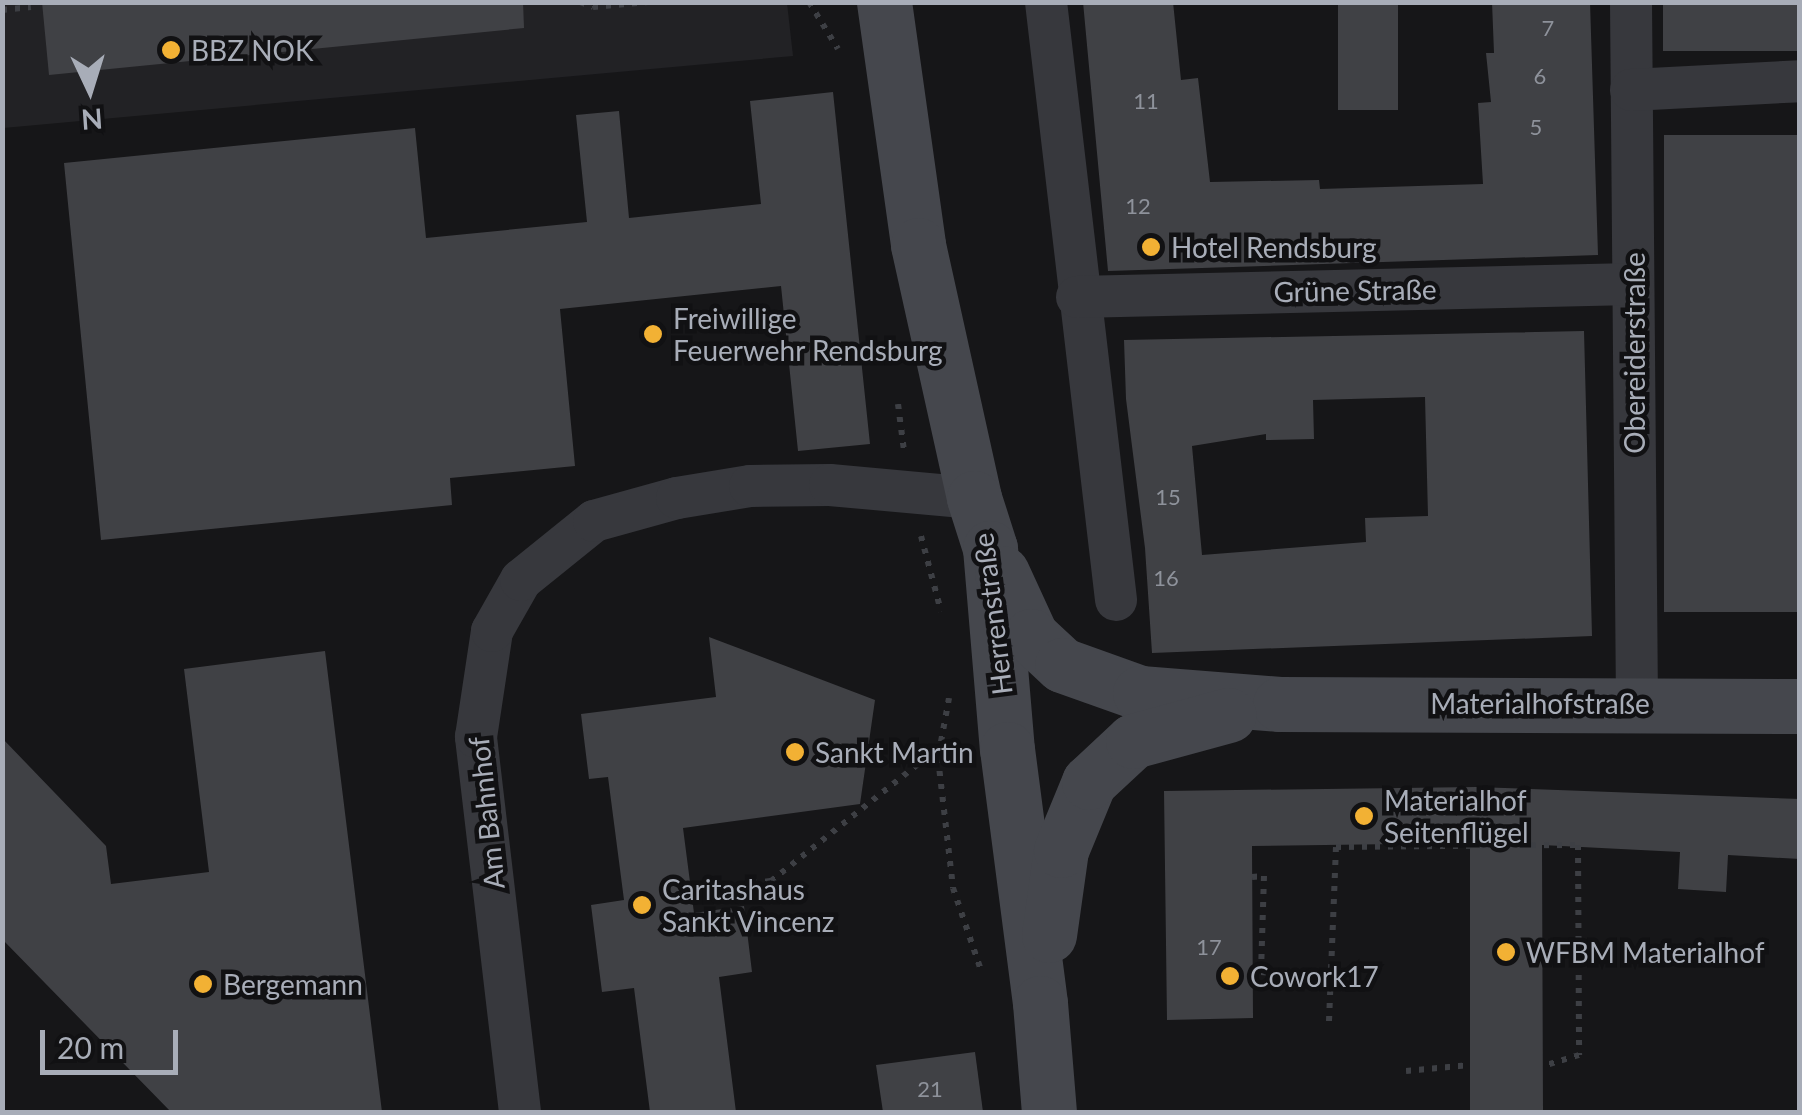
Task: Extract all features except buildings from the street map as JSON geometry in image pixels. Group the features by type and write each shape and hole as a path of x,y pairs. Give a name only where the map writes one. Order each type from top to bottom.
{"main road":[{"name":"Herrenstraße","path":"884,2 918,245 982,523 1040,1002 1049,1112"},
{"name":"Materialhofstraße","path":"982,523 1031,636 1062,664 1140,693 1280,704 1800,706"},
{"name":"Materialhofstraße","path":"1040,1002 1061,850 1089,782 1132,741 1280,704"}],"street":[{"path":"1046,2 1116,600"},
{"name":"Obereiderstraße","path":"1631,2 1636,703"},
{"path":"1632,90 1800,81"},
{"name":"Grüne Straße","path":"1078,296 1633,284"},
{"name":"Am Bahnhof","path":"520,1112 476,737 492,630 521,580 594,522 676,498 750,486 830,485 910,494 982,523"}],"path":[{"path":"580,2 593,7 648,2"},
{"path":"809,2 846,61"},
{"path":"2,10 32,7"},
{"path":"897,399 910,494 945,624"},
{"path":"950,686 938,758 953,888 986,984"},
{"path":"714,888 771,881 922,761"},
{"path":"1329,1021 1336,847 1578,845 1579,1055 1542,1066"},
{"path":"1252,876 1264,876 1261,972 1331,978"},
{"path":"1406,1071 1470,1065"}],"shaded area":[{"path":"3,3 787,3 793,56 3,128"}],"place":[{"name":"BBZ NOK","path":"171,50"},
{"name":"Hotel Rendsburg","path":"1151,247"},
{"name":"Freiwillige Feuerwehr Rendsburg","path":"653,334"},
{"name":"Sankt Martin","path":"795,752"},
{"name":"Materialhof Seitenflügel","path":"1364,816"},
{"name":"Caritashaus Sankt Vincenz","path":"642,905"},
{"name":"WFBM Materialhof","path":"1506,952"},
{"name":"Cowork17","path":"1230,976"},
{"name":"Bergemann","path":"203,984"}]}
